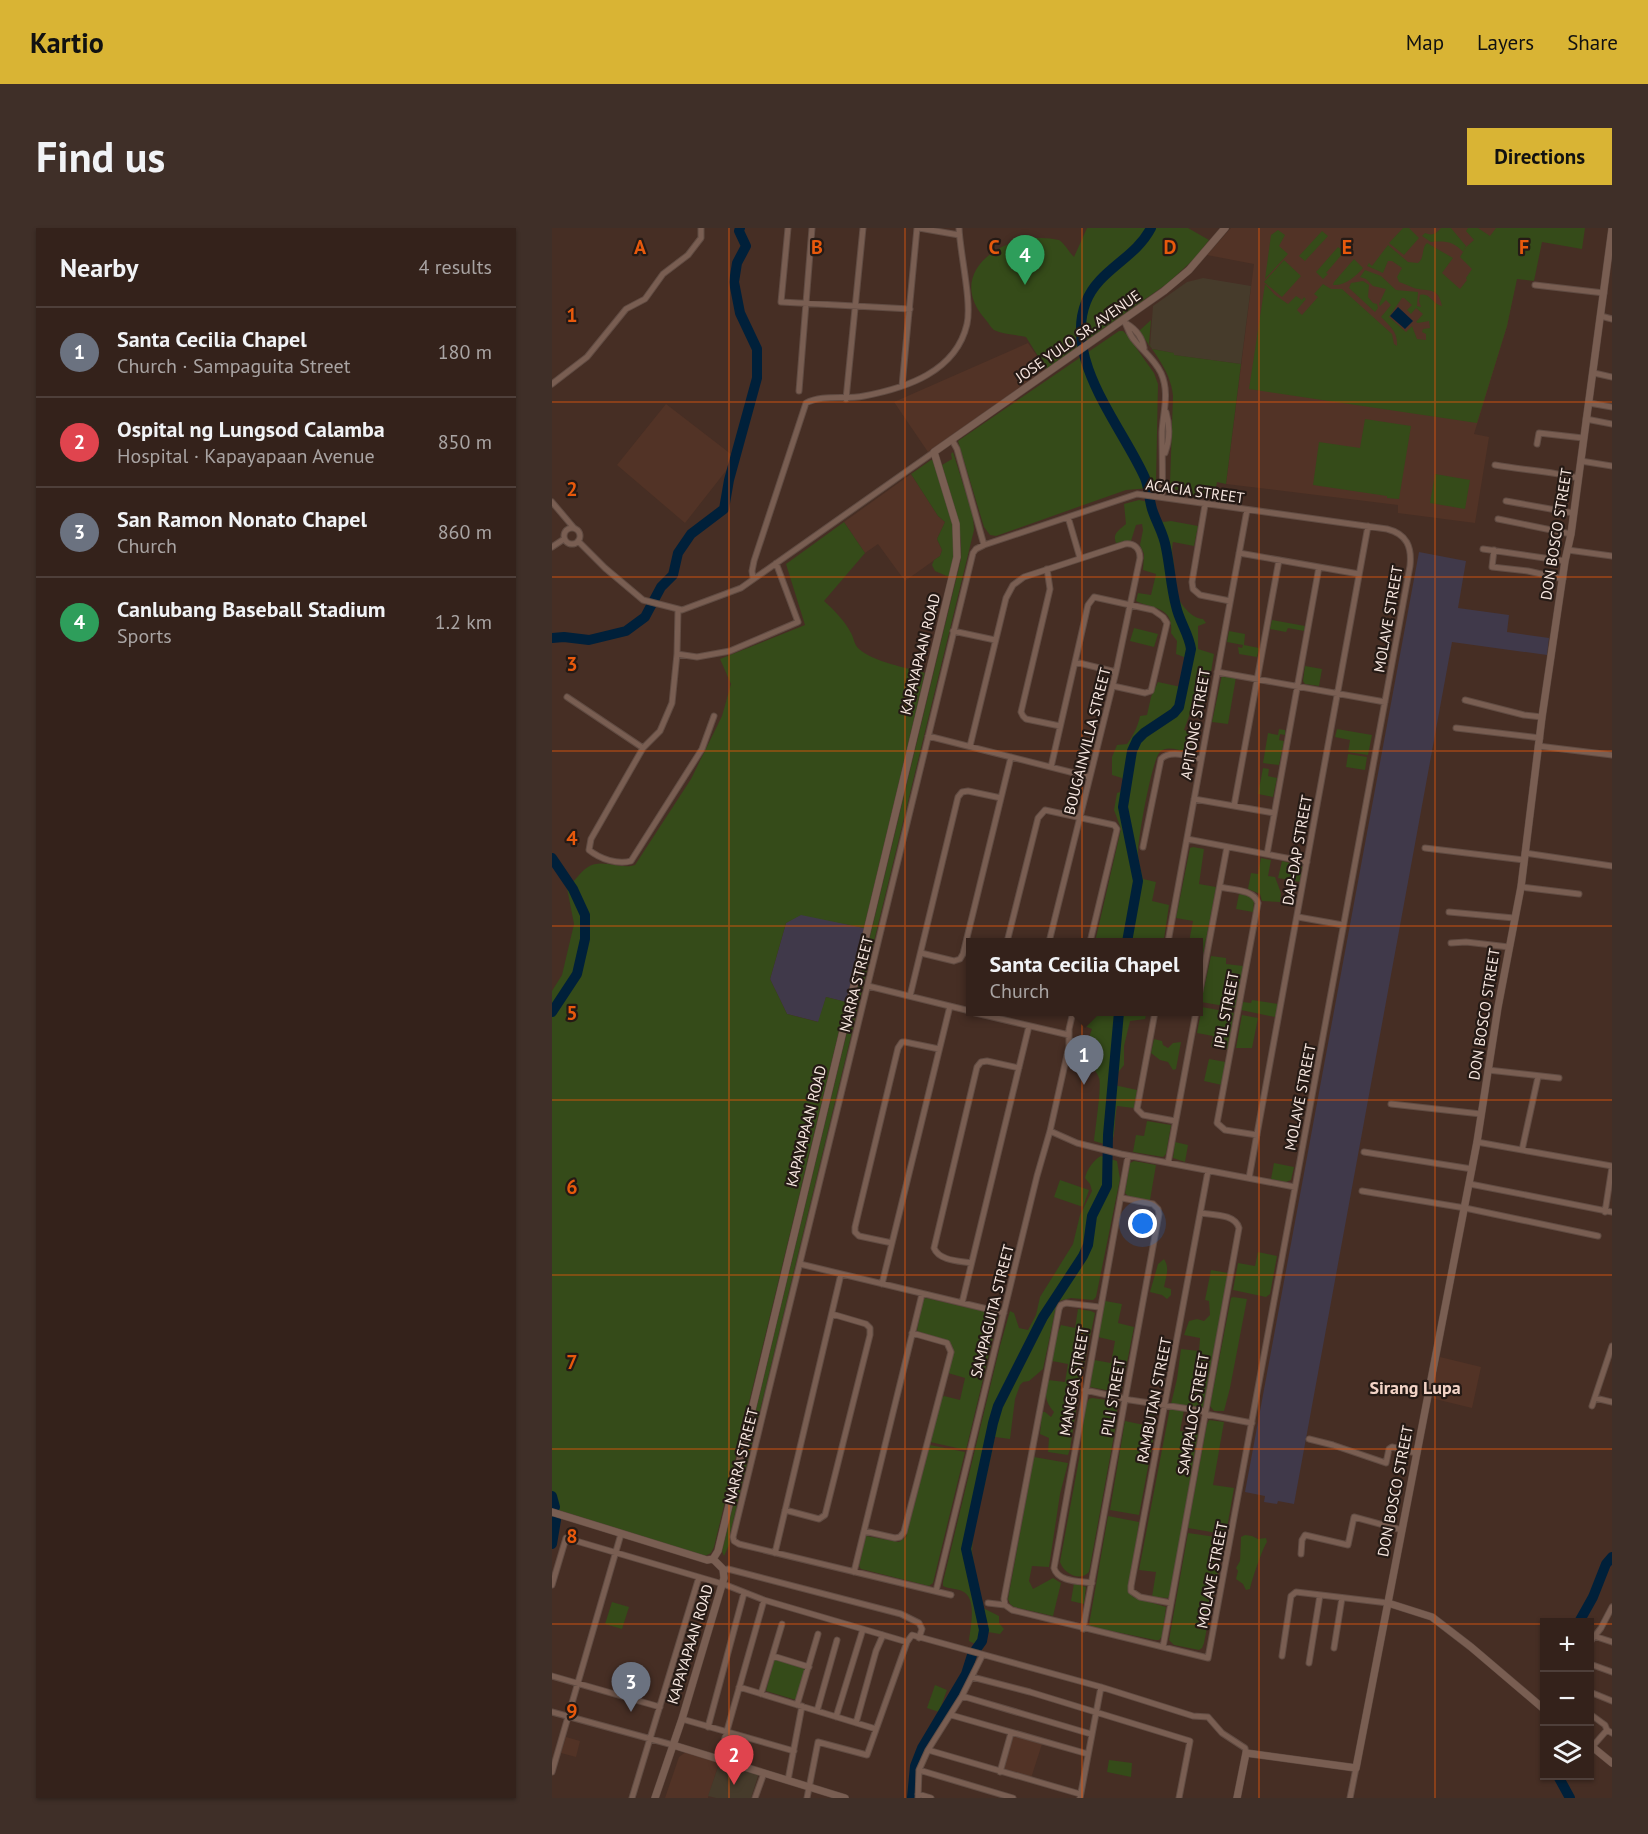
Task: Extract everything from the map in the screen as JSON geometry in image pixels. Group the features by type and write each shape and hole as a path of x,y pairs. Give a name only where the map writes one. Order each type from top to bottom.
{"street":[{"path":"552,384 587,357 626,309 645,299 663,274 688,255 701,238 701,228"},
{"path":"788,228 781,302 910,309"},
{"path":"799,391 812,228"},
{"path":"846,399 863,228"},
{"path":"902,386 918,228 959,235"},
{"path":"753,578 754,561 806,404 816,398 846,399 902,386 927,377 944,363 958,345 967,324 967,300 959,228"},
{"name":"JOSE YULO SR. AVENUE","path":"934,452 1125,322 1183,276 1225,228"},
{"name":"DON BOSCO STREET","path":"1350,1798 1445,1300 1470,1184 1521,887 1542,717 1610,262 1612,229"},
{"path":"1535,285 1604,293"},
{"path":"1601,316 1612,319"},
{"path":"1125,322 1140,337 1163,380 1169,423 1169,442 1164,457 1159,497"},
{"path":"1594,373 1612,377"},
{"path":"1589,403 1612,407"},
{"path":"1586,420 1612,424"},
{"path":"1537,444 1539,433 1583,438"},
{"path":"952,440 957,449 984,545"},
{"path":"578,541 605,568 643,600 682,610 741,588 934,452"},
{"name":"KAPAYAPAAN ROAD","path":"655,1798 682,1719 722,1584 724,1571 713,1559 718,1551 957,557 956,524 934,452"},
{"path":"1581,461 1612,466"},
{"path":"1495,465 1527,471 1559,473 1578,478"},
{"name":"ACACIA STREET","path":"984,545 1126,497 1145,495 1368,526 1398,532 1407,540"},
{"path":"552,501 579,531 578,541 573,544 567,543 564,533 574,528"},
{"path":"1506,501 1573,513"},
{"path":"1205,505 1193,589 1200,595 1230,601"},
{"name":"APITONG STREET","path":"1169,938 1246,510"},
{"path":"970,746 995,640 1010,589 1020,579 1080,558 1068,517"},
{"path":"1498,519 1571,534"},
{"name":"DAP-DAP STREET","path":"1249,1178 1368,526"},
{"path":"552,547 564,538"},
{"name":"MOLAVE STREET","path":"1163,1647 1208,1658 1410,566 1411,554 1407,540"},
{"name":"BOUGAINVILLA STREET","path":"1050,938 1113,686 1140,551 1135,546 1125,544 1080,558"},
{"name":"NARRA STREET","path":"775,1553 738,1544 733,1537 953,631 972,556 976,549 984,545"},
{"path":"1483,549 1565,561"},
{"path":"1494,550 1492,567 1528,571 1563,579"},
{"path":"1568,550 1612,556"},
{"path":"1239,553 1359,574"},
{"path":"1234,806 1279,560"},
{"path":"677,654 697,657 730,651 798,622 776,563"},
{"path":"1267,854 1319,567"},
{"path":"1047,569 1050,582 1049,593 1022,714 1026,718 1060,726"},
{"path":"1051,767 1088,605 1092,598 1097,597 1160,614 1165,619 1167,627 1151,691 1145,693 1113,686"},
{"path":"678,609 677,654 672,703 660,731 643,748 591,839 589,850 597,856 619,862 632,861 702,749 714,716"},
{"path":"953,631 995,640"},
{"path":"1075,662 1116,672"},
{"path":"1217,672 1385,702"},
{"path":"567,698 643,748"},
{"path":"1465,700 1524,715 1542,717"},
{"path":"1456,728 1612,755"},
{"path":"928,736 1090,777"},
{"path":"1143,847 1161,759 1171,753 1202,759"},
{"path":"967,938 1011,757"},
{"path":"910,996 958,797 965,791 1000,798"},
{"path":"1194,799 1274,813"},
{"path":"1008,938 1040,814 1049,810 1114,825 1118,832 1091,938"},
{"path":"1187,839 1307,862"},
{"path":"1203,975 1227,847"},
{"path":"1425,848 1612,866"},
{"name":"IPIL STREET","path":"1220,887 1251,893 1256,897 1258,903 1217,1122 1225,1130 1257,1135"},
{"path":"1521,887 1579,894"},
{"path":"1449,912 1514,918"},
{"path":"1298,916 1343,925"},
{"path":"921,953 954,961 960,959 966,941"},
{"path":"1450,943 1466,942 1509,947"},
{"path":"868,986 966,1010"},
{"path":"882,1284 950,1006"},
{"path":"996,1016 1069,1035"},
{"name":"SAMPAGUITA STREET","path":"936,1592 1037,1176 1050,1131 1069,1046 1072,1016"},
{"path":"1154,1016 1137,1108 1146,1116 1175,1121"},
{"path":"1168,1163 1195,1016"},
{"path":"962,1303 1029,1026"},
{"path":"892,1243 859,1236 855,1230 898,1048 902,1042 906,1042 939,1049"},
{"path":"972,1263 941,1256 934,1248 977,1067 984,1061 1019,1068"},
{"path":"1488,1070 1559,1078"},
{"path":"1522,1150 1538,1077"},
{"path":"1391,1104 1481,1114"},
{"path":"1050,1131 1077,1143 1128,1156 1295,1186"},
{"path":"1477,1142 1612,1166 1605,1212"},
{"path":"1364,1152 1472,1169"},
{"name":"MANGGA STREET","path":"1092,1583 1061,1578 1056,1574 1054,1568 1099,1307 1122,1198 1128,1156"},
{"name":"RAMBUTAN STREET","path":"1171,1603 1138,1596 1131,1589 1208,1171"},
{"path":"1470,1184 1612,1212"},
{"path":"1362,1191 1465,1208 1598,1236"},
{"name":"PILI STREET","path":"1083,1629 1159,1214 1153,1204 1122,1198"},
{"name":"SAMPALOC STREET","path":"1163,1647 1239,1228 1234,1219 1201,1213"},
{"path":"800,1264 1004,1313"},
{"path":"842,1274 775,1553 951,1595"},
{"path":"854,1572 922,1294"},
{"path":"1005,1605 1004,1599 1059,1309 1066,1303 1099,1307"},
{"path":"785,1510 819,1519 825,1515 870,1335 870,1328 866,1324 832,1314"},
{"path":"864,1531 895,1538 900,1537 904,1532 951,1352 947,1343 912,1333"},
{"path":"1592,1406 1609,1363 1612,1346"},
{"path":"1085,1390 1252,1423"},
{"path":"1595,1398 1612,1402"},
{"path":"1310,1439 1333,1444 1386,1464 1389,1449 1392,1447 1416,1453"},
{"path":"552,1512 707,1560 713,1559"},
{"path":"1301,1554 1302,1540 1305,1535 1348,1545 1354,1517 1402,1530"},
{"path":"552,1772 621,1534"},
{"path":"552,1585 566,1538 907,1642"},
{"path":"724,1571 729,1569 913,1618 921,1625 919,1638"},
{"path":"632,1798 699,1577"},
{"path":"1282,1656 1291,1596 1296,1592 1388,1603 1432,1617 1540,1706"},
{"path":"708,1727 744,1593"},
{"path":"1309,1663 1320,1595"},
{"path":"1334,1648 1342,1598"},
{"path":"719,1759 764,1600"},
{"path":"988,1603 1005,1605 1012,1610 1083,1629 1163,1647"},
{"path":"1612,1607 1611,1614 1594,1636 1612,1642"},
{"path":"761,1694 782,1624"},
{"path":"836,1717 863,1629"},
{"path":"788,1780 800,1706 818,1634"},
{"path":"856,1723 876,1651 883,1635"},
{"path":"807,1798 818,1742 867,1755 907,1642 912,1635 1193,1716 1208,1717 1222,1732 1245,1748 1237,1798"},
{"path":"817,1711 837,1640"},
{"path":"931,1798 918,1796 919,1770 928,1750 972,1677 976,1654"},
{"path":"772,1656 809,1667"},
{"path":"1594,1665 1612,1672"},
{"path":"552,1676 660,1707"},
{"path":"972,1677 1143,1725 1190,1741 1179,1798"},
{"path":"739,1688 876,1729"},
{"path":"928,1750 1080,1796 1101,1688"},
{"path":"1594,1694 1612,1701"},
{"path":"962,1696 1091,1734"},
{"path":"552,1712 650,1738 845,1798"},
{"path":"951,1715 1088,1754"},
{"path":"1594,1717 1609,1728 1594,1743"},
{"path":"682,1719 794,1751"},
{"path":"1000,1772 1011,1733"},
{"path":"1594,1748 1612,1763"},
{"path":"1246,1753 1356,1768"},
{"path":"919,1770 1013,1798"},
{"path":"755,1798 764,1773"}],"shaded area":[{"path":"1231,228 1527,228 1507,326 1474,434 1489,437 1475,523 1398,513 1398,505 1226,484 1254,264 1207,255"},
{"path":"1203,278 1251,286 1241,364 1173,355 1173,353 1152,349 1150,346 1153,306 1187,282"},
{"path":"1028,343 1046,369 928,452 894,402"},
{"path":"666,404 736,458 685,523 617,465"},
{"path":"911,474 938,516 945,522 937,539 942,550 940,556 905,581 878,544 865,553 844,522"},
{"path":"1419,552 1466,561 1458,608 1509,615 1507,632 1549,638 1547,655 1452,642 1294,1504 1278,1501 1277,1504 1264,1502 1265,1496 1245,1492"},
{"path":"801,914 864,928 846,1002 826,997 819,1022 787,1014 770,979 786,923"},
{"path":"1440,1357 1481,1367 1472,1408 1431,1398"},
{"path":"1013,1735 1042,1744 1031,1778 1003,1770"},
{"path":"566,1737 580,1741 576,1757 561,1753"},
{"path":"686,1752 719,1763 708,1798 665,1798 679,1757"},
{"path":"720,1761 759,1773 751,1798 708,1796"}],"green space":[{"path":"1087,228 1188,228 1209,240 1195,258 1168,283 1046,369 1026,337 992,328 974,301 971,284 976,269 987,257 1002,247 1020,240 1040,238 1059,240 1074,257"},
{"path":"1403,228 1409,228 1419,238 1404,255 1389,243"},
{"path":"1441,228 1451,228 1466,246 1463,252 1452,244 1431,242 1422,236 1425,233 1434,234"},
{"path":"1468,228 1478,228 1490,236 1496,228 1585,228 1582,249 1542,242 1534,281 1517,279 1507,326 1477,423 1249,389 1265,284 1288,304 1296,296 1302,300 1304,297 1306,299 1297,310 1302,315 1318,297 1314,294 1323,284 1331,289 1342,289 1392,334 1394,344 1397,346 1395,333 1381,317 1391,305 1386,300 1380,306 1379,304 1386,289 1373,286 1360,277 1365,270 1381,276 1396,290 1418,292 1417,306 1421,307 1420,295 1426,295 1442,306 1438,295 1432,291 1414,288 1399,282 1397,277 1402,268 1392,261 1388,261 1383,273 1367,266 1369,263 1372,266 1388,245 1408,262 1418,263 1427,243 1453,258 1442,273 1460,289 1472,269 1460,257 1474,240 1466,231","holes":["1404,298 1412,305 1407,310 1411,314 1416,308 1423,314 1416,322 1429,321 1430,328 1423,329 1422,332 1426,334 1426,340 1417,339 1412,326 1406,332 1389,317"]},
{"path":"1278,230 1285,235 1279,246 1288,254 1265,279 1271,235"},
{"path":"1322,231 1328,236 1305,261 1299,256"},
{"path":"1338,247 1344,252 1323,279 1316,272"},
{"path":"1354,259 1363,268 1346,282 1333,285 1334,282"},
{"path":"1284,260 1301,276 1282,297 1264,282"},
{"path":"1363,281 1369,285 1368,297 1377,304 1378,308 1375,312 1349,288 1351,283"},
{"path":"1151,320 1149,343 1152,349 1139,331"},
{"path":"1119,331 1127,335 1154,373 1158,384 1156,483 1150,488 1126,490 996,536 990,535 984,527 958,441"},
{"path":"1152,349 1174,353 1174,355 1241,364 1226,484 1217,482 1214,497 1184,493 1170,484 1172,387"},
{"path":"1365,419 1411,426 1399,499 1313,485 1319,442 1360,448"},
{"path":"953,452 973,516 974,530 729,1538 730,1543 724,1556 722,1551 961,559 958,523 942,465 952,459"},
{"path":"934,460 954,530 955,550 949,577 935,571 932,565 942,550 937,539 945,522 938,516 911,474"},
{"path":"1435,474 1470,480 1465,509 1430,503"},
{"path":"1139,500 1153,503 1154,509 1163,522 1171,521 1198,526 1194,546 1173,542 1174,585 1177,596 1188,612 1203,619 1206,623 1198,626 1198,649 1214,654 1206,702 1192,708 1184,730 1194,733 1191,747 1187,751 1169,749 1160,752 1153,769 1143,816 1138,852 1139,862 1143,879 1156,882 1152,901 1169,905 1164,938 1096,938 1121,829 1114,810 1117,793 1120,792 1124,783 1122,778 1112,775 1112,757 1117,745 1127,744 1137,727 1140,716 1147,715 1151,697 1158,682 1181,687 1186,668 1184,657 1176,654 1177,641 1171,633 1169,618 1161,610 1136,601 1138,593 1151,595 1156,574 1143,570 1144,554 1140,545 1142,524 1136,525 1131,541 1116,543 1117,532 1126,524 1124,504"},
{"path":"844,522 865,553 824,601 842,620 856,646 865,654 925,673 864,928 801,915 786,923 770,979 787,1014 818,1022 826,997 846,1002 714,1547 711,1553 705,1556 552,1508 552,991 562,975 574,924 567,888 585,869 593,865 635,865 691,779 722,716 731,684 720,659 805,625 786,564"},
{"path":"1272,620 1305,626 1304,631 1288,628 1286,632 1270,629"},
{"path":"1134,628 1158,634 1154,647 1130,641"},
{"path":"1229,631 1245,634 1244,645 1259,648 1257,657 1239,654 1238,647 1242,648 1243,645 1227,642"},
{"path":"1305,666 1322,669 1319,686 1305,684 1303,681"},
{"path":"1222,675 1236,677 1228,724 1212,722"},
{"path":"1279,729 1285,730 1285,735 1280,734 1279,740 1284,741 1279,765 1263,763 1268,733 1278,735"},
{"path":"1337,729 1372,735 1368,755 1348,752 1350,740 1335,737"},
{"path":"1348,754 1367,757 1365,770 1346,767"},
{"path":"1263,768 1269,769 1268,776 1277,778 1273,797 1258,794"},
{"path":"1190,848 1204,849 1199,884 1216,887 1203,956 1203,938 1190,938 1193,921 1176,918"},
{"path":"1261,858 1271,860 1268,876 1275,877 1281,893 1280,902 1262,901 1260,894 1248,889 1251,873 1258,874"},
{"path":"1282,861 1302,866 1300,882 1278,878"},
{"path":"1239,894 1250,896 1254,901 1253,912 1236,909"},
{"path":"1211,956 1226,958 1226,964 1243,966 1236,1008 1203,1002"},
{"path":"1252,1000 1278,1004 1275,1017 1241,1010 1243,1002 1251,1003"},
{"path":"1203,1007 1234,1013 1228,1049 1211,1047 1213,1036 1197,1033 1200,1016 1203,1016"},
{"path":"1242,1015 1258,1018 1252,1048 1236,1048"},
{"path":"1078,1016 1146,1016 1145,1019 1130,1021 1124,1046 1124,1065 1116,1075 1114,1085 1137,1090 1134,1108 1117,1106 1111,1146 1094,1141 1100,1082 1098,1075 1083,1054 1092,1029 1082,1025"},
{"path":"1154,1039 1162,1041 1163,1045 1168,1048 1173,1043 1181,1042 1176,1069 1173,1070 1168,1062 1160,1060 1151,1053"},
{"path":"1209,1059 1226,1062 1222,1085 1204,1081"},
{"path":"1147,1121 1171,1125 1166,1154 1163,1157 1133,1152 1136,1135 1144,1136"},
{"path":"1175,1142 1188,1145 1185,1162 1173,1158"},
{"path":"1101,1156 1117,1161 1120,1179 1096,1297 1093,1300 1071,1298 1059,1301 1043,1369 1029,1381 1020,1385 1015,1399 1010,1439 995,1437 974,1522 972,1551 981,1607 999,1616 999,1623 1004,1629 1000,1634 988,1632 981,1643 975,1644 969,1641 972,1614 970,1600 962,1591 943,1586 943,1582 1000,1346 1010,1311 1014,1313 1019,1328 1028,1330 1036,1315 1040,1297 1073,1244 1080,1215 1092,1191 1085,1178 1093,1162"},
{"path":"1134,1161 1156,1165 1150,1200 1129,1197 1125,1193 1130,1163"},
{"path":"1274,1163 1294,1167 1291,1180 1286,1182 1271,1179"},
{"path":"1060,1180 1089,1190 1083,1207 1054,1197"},
{"path":"1258,1252 1277,1256 1270,1294 1266,1297 1233,1290 1238,1263 1255,1266"},
{"path":"1164,1259 1167,1269 1164,1287 1171,1289 1171,1295 1167,1299 1150,1292 1158,1264"},
{"path":"1211,1270 1228,1273 1203,1408 1171,1404 1181,1349 1199,1351 1200,1338 1184,1335 1189,1321 1197,1319 1204,1321 1210,1315 1209,1301 1205,1300"},
{"path":"1233,1297 1247,1299 1224,1411 1214,1411 1210,1406"},
{"path":"923,1299 995,1314 998,1317 966,1450 930,1442 942,1397 960,1400 965,1378 948,1373 953,1348 950,1342 917,1331"},
{"path":"1105,1301 1122,1304 1118,1323 1134,1327 1121,1393 1090,1387 1094,1360 1111,1363 1115,1341 1098,1337"},
{"path":"1078,1309 1095,1313 1068,1455 1048,1452 1049,1438 1040,1434 1042,1412 1051,1417 1054,1412 1046,1397 1048,1380 1065,1382 1068,1364 1052,1361 1057,1335 1061,1325 1075,1328"},
{"path":"1092,1398 1107,1400 1117,1407 1117,1419 1089,1572 1077,1576 1065,1570 1060,1562 1080,1454 1085,1407"},
{"path":"1170,1408 1184,1410 1180,1431 1198,1434 1168,1598 1152,1597 1156,1572 1139,1570"},
{"path":"1152,1411 1157,1419 1139,1515 1110,1510 1125,1421 1144,1425"},
{"path":"1209,1420 1224,1422 1213,1485 1234,1488 1227,1528 1223,1534 1188,1528"},
{"path":"930,1445 965,1452 933,1583 929,1586 861,1569 859,1566 866,1536 899,1542 906,1537"},
{"path":"1034,1457 1068,1463 1060,1494 1049,1567 1032,1566 1029,1581 1033,1589 1053,1578 1061,1583 1053,1616 1014,1607 1008,1599"},
{"path":"1108,1516 1139,1522 1129,1590 1133,1597 1166,1607 1162,1637 1159,1640 1089,1625"},
{"path":"1188,1533 1223,1538 1224,1541 1204,1643 1199,1650 1174,1645 1169,1640"},
{"path":"1245,1535 1258,1539 1266,1538 1267,1542 1250,1589 1246,1590 1243,1584 1236,1579 1238,1571 1236,1568 1240,1561 1241,1537"},
{"path":"1074,1583 1086,1587 1084,1604 1071,1601"},
{"path":"612,1602 629,1607 622,1629 605,1624"},
{"path":"775,1658 805,1668 796,1700 766,1691"},
{"path":"935,1685 947,1690 939,1712 927,1708"},
{"path":"1109,1760 1132,1763 1131,1777 1107,1772"}],"water":[{"path":"1398,307 1413,321 1405,329 1390,316"}],"waterway":[{"path":"552,638 589,640 626,631 645,617 661,587 673,575 678,553 691,534 724,509 729,480 757,378 757,349 740,313 734,282 737,263 746,246 739,231 740,228"},
{"path":"1128,938 1138,881 1123,807 1132,751 1137,740 1144,733 1174,713 1179,707 1191,649 1177,612 1165,543 1152,509 1146,482 1089,370 1082,347 1081,324 1086,302 1099,281 1136,248 1151,228"},
{"path":"552,858 573,889 585,915 585,939 577,974 552,1012"},
{"path":"912,1798 915,1766 922,1748 966,1674 972,1655 982,1641 984,1630 966,1549 998,1406 1043,1317 1083,1256 1088,1245 1092,1216 1107,1186 1108,1135 1119,1016"},
{"path":"552,1496 555,1507"},
{"path":"552,1544 556,1520"},
{"path":"1581,1618 1593,1597 1606,1564 1612,1557"},
{"path":"1560,1780 1570,1798"}],"place":[{"name":"Canlubang Baseball Stadium","path":"1025,285"},
{"name":"Santa Cecilia Chapel","path":"1084,1085"},
{"name":"San Ramon Nonato Chapel","path":"631,1712"},
{"name":"Ospital ng Lungsod Calamba","path":"734,1785"}],"district":[{"name":"Sirang Lupa","path":"1415,1387"}]}
